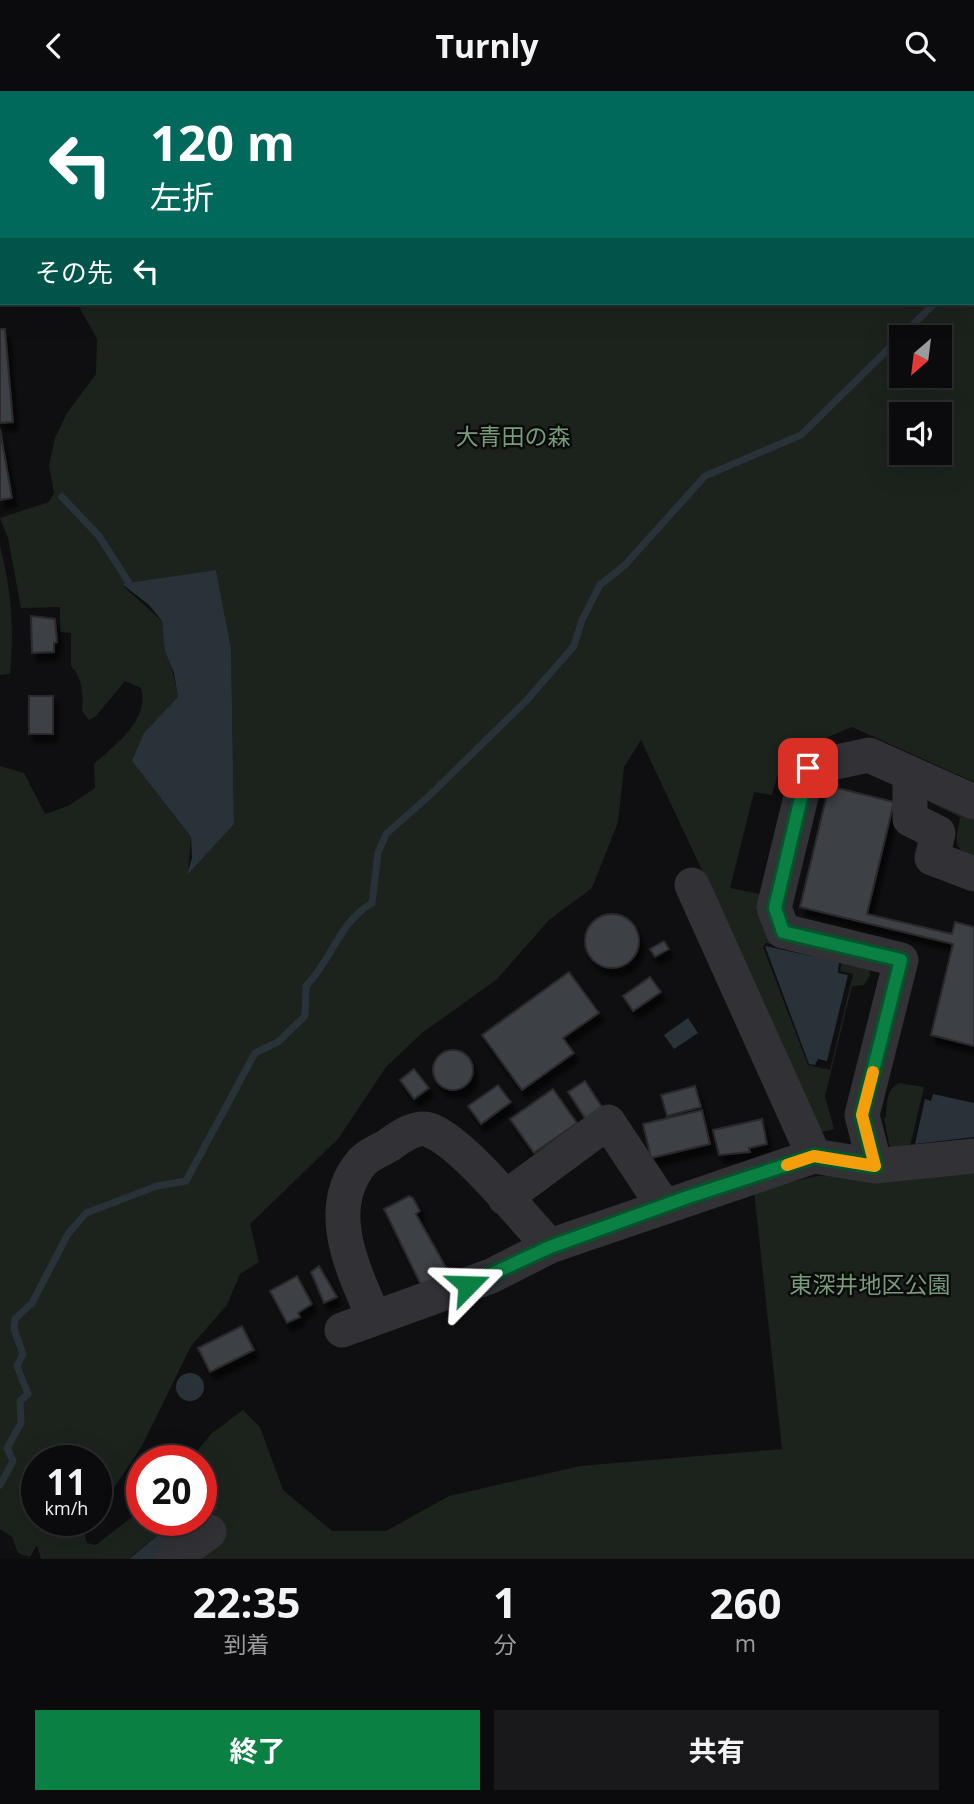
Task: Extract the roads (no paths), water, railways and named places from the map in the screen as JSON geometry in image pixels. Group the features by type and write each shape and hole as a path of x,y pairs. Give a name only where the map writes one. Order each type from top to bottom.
{"street":[{"path":"875,1166 862,1115 901,960 783,932 775,908 808,768 869,755 974,802"},
{"path":"911,774 910,819 938,833 932,858 974,874"},
{"path":"692,885 814,1156"},
{"path":"505,1198 608,1122 663,1206"},
{"path":"550,1247 453,1143 429,1129 410,1132 362,1162 346,1191 342,1220 358,1324 491,1276 550,1247 814,1156 875,1166 974,1156"},
{"path":"172,1559 204,1536"}],"waterway":[{"path":"0,1485 13,1461 7,1448 21,1423 20,1401 28,1394 17,1366 23,1354 14,1329 15,1319 32,1303 68,1234 86,1213 157,1186 186,1181 255,1053 278,1042 305,1016 306,986 323,965 343,931 360,911 372,903 378,853 386,834 526,701 574,646 582,620 600,585 625,565 705,476 801,435 933,305"},
{"path":"62,497 99,536 129,583"}],"park label":[{"name":"大青田の森","path":"513,437"},
{"name":"東深井地区公園","path":"870,1285"}]}
